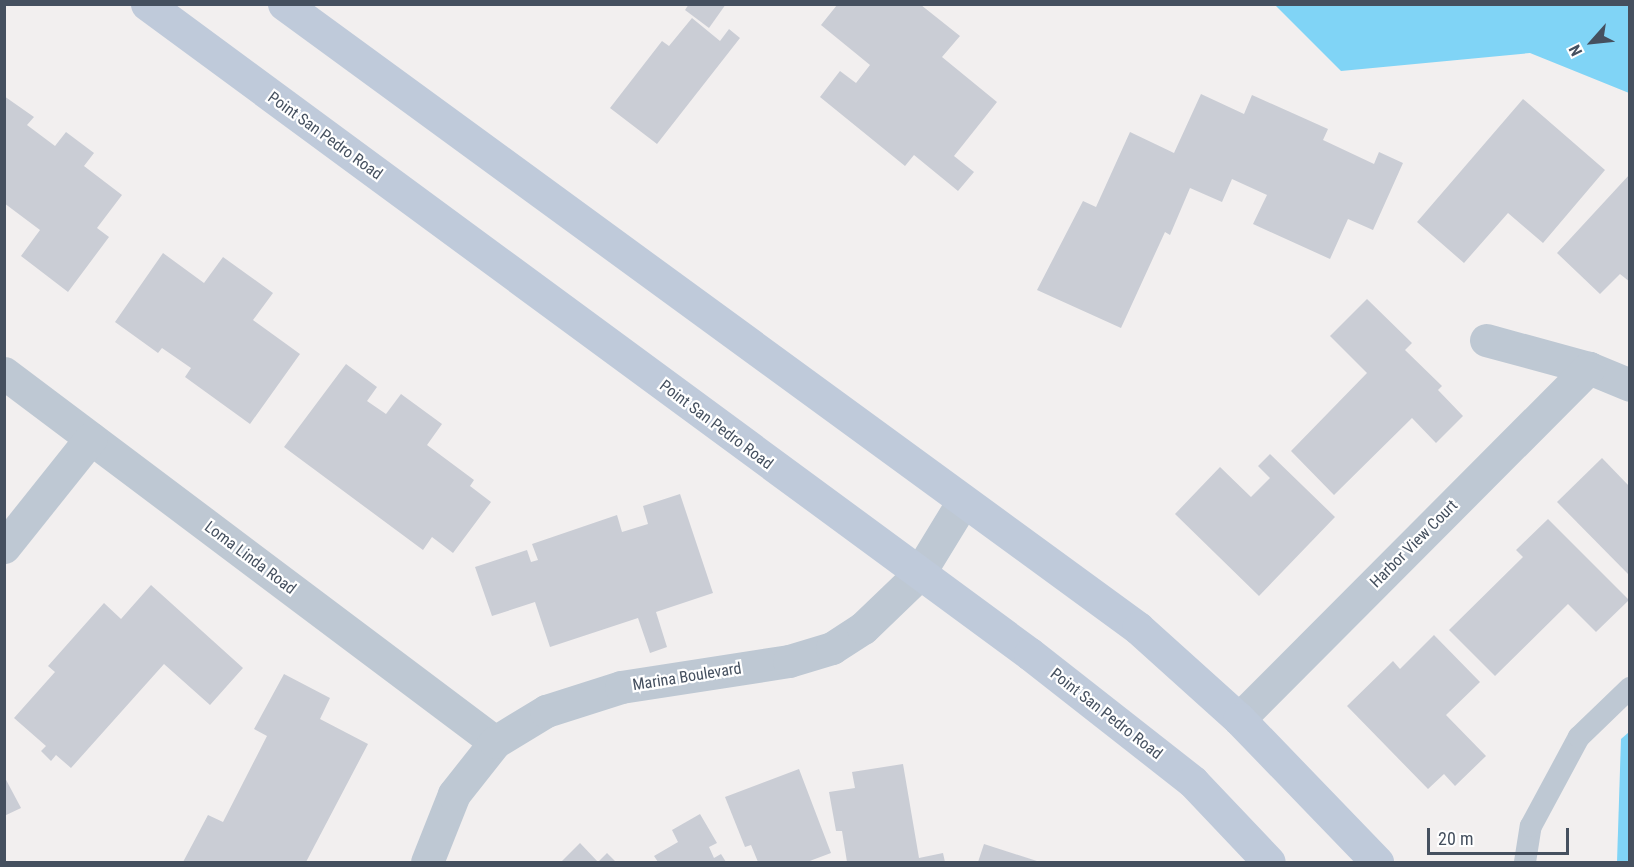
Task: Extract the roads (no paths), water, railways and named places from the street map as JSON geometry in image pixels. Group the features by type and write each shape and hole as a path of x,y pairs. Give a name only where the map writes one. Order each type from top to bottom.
{"main road":[{"name":"Point San Pedro Road","path":"147,4 918,575 1030,654 1193,782 1269,862"},
{"path":"284,4 962,503 1138,628 1239,719 1377,862"}],"street":[{"path":"1486,339 1589,368 1629,385"},
{"name":"Harbor View Court","path":"1239,719 1589,368"},
{"name":"Loma Linda Road","path":"4,373 495,742"},
{"path":"4,547 91,438"},
{"name":"Marina Boulevard","path":"427,862 454,794 495,742 546,711 621,687 789,661 832,648 864,628 918,575 962,503"}],"lane":[{"path":"1525,862 1531,826 1579,737 1629,688"}],"water":[{"path":"1275,5 1629,5 1629,93 1530,53 1341,71"},
{"path":"1629,732 1629,862 1617,862 1621,739"}]}
